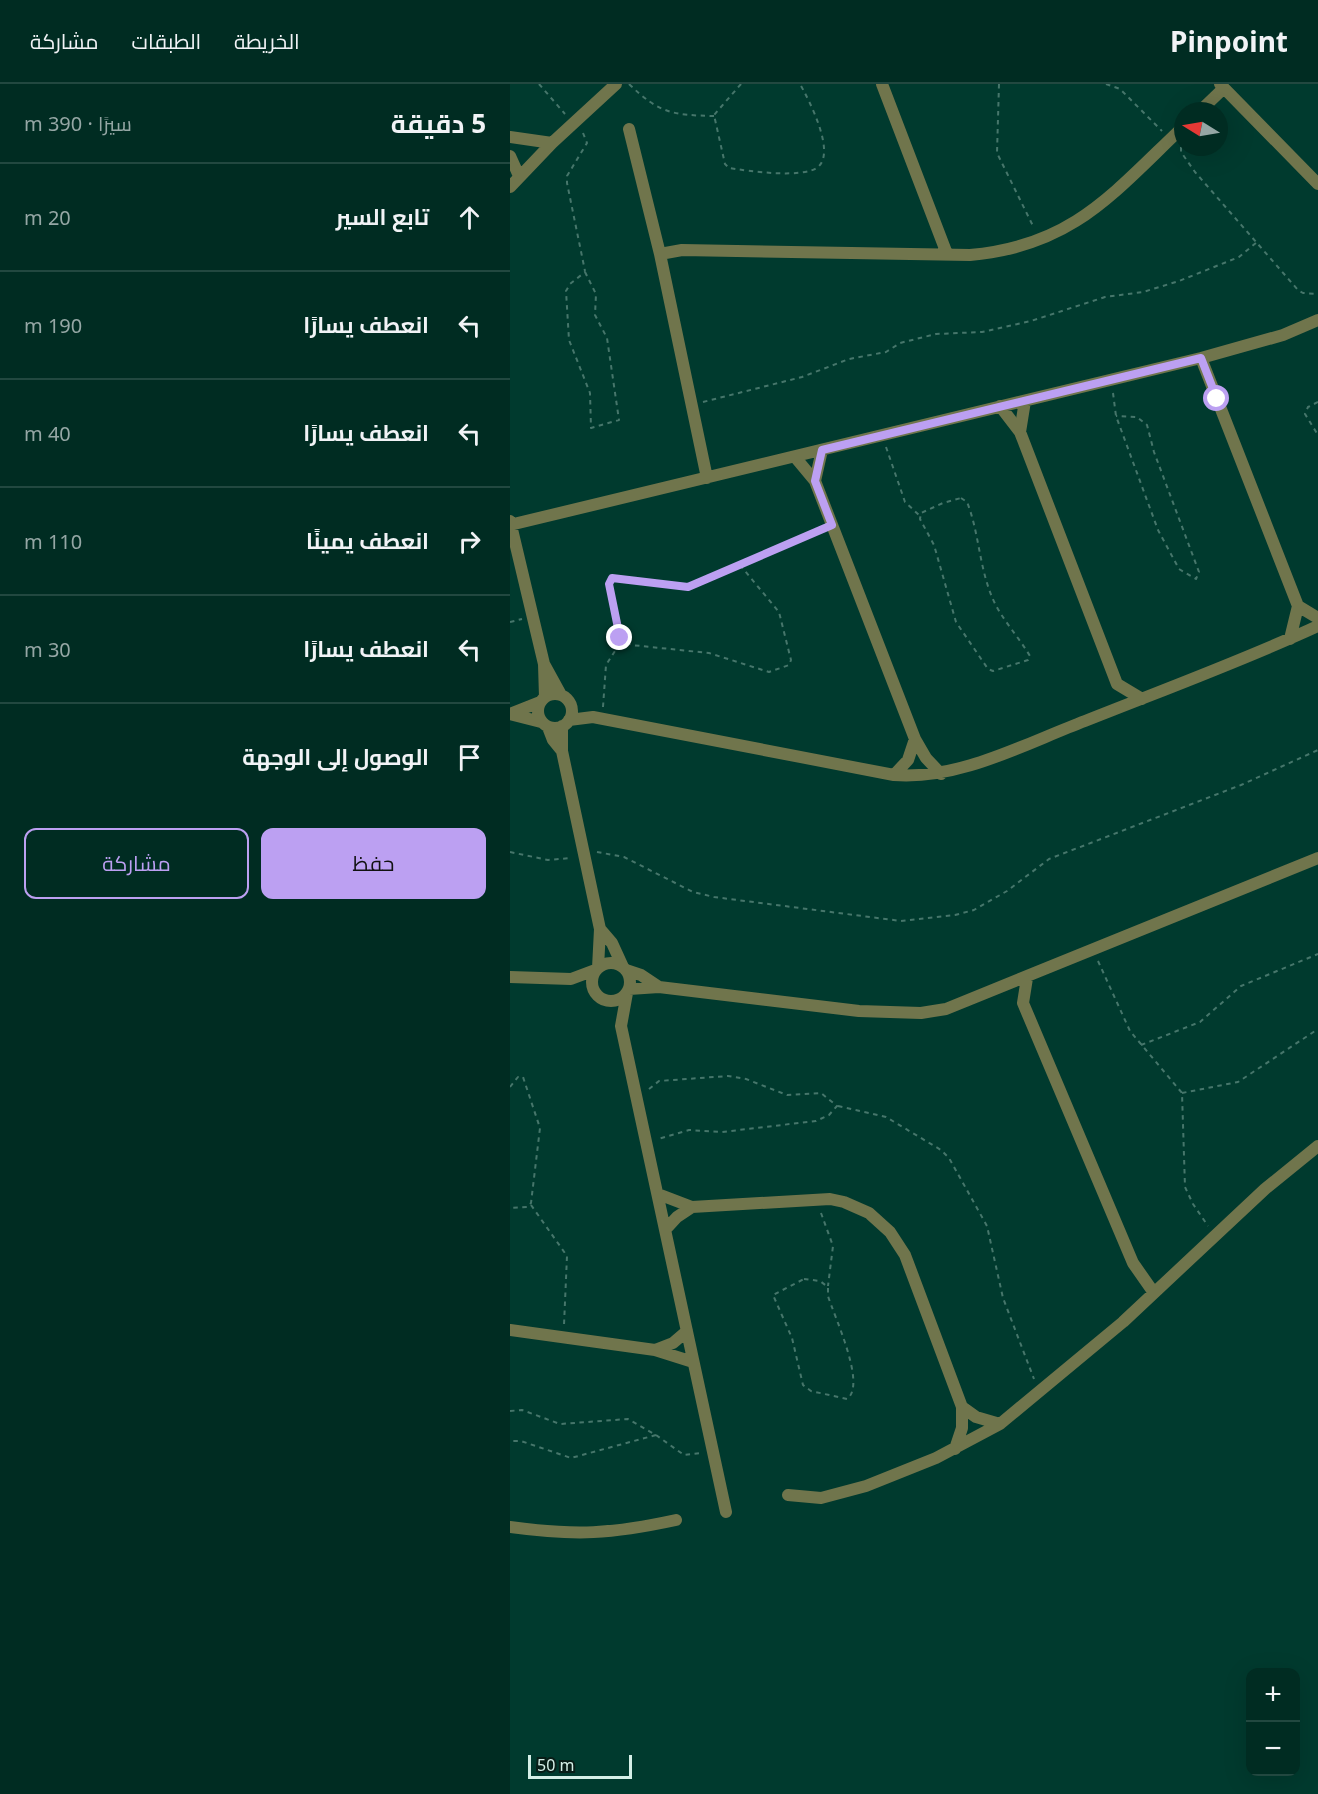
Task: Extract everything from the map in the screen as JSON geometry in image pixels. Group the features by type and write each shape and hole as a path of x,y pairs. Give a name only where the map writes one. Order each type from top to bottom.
{"street":[{"path":"510,187 552,143 616,84"},
{"path":"882,84 947,254"},
{"path":"1208,102 1222,86 1318,183"},
{"path":"629,129 660,254 707,478"},
{"path":"660,254 682,250 991,253 1040,241 1066,228 1102,205 1174,135"},
{"path":"510,137 552,143"},
{"path":"510,156 519,176"},
{"path":"562,750 553,740 538,710 542,699 544,664 510,524 1201,358 1282,335 1318,321"},
{"path":"1201,358 1298,606 1290,639"},
{"path":"1020,432 1025,401"},
{"path":"1000,406 1020,432 1117,684 1113,710"},
{"path":"815,481 822,450"},
{"path":"795,457 815,481 915,739 926,758 941,774"},
{"path":"1298,606 1318,618"},
{"path":"510,714 553,694 597,718 894,775 941,774 1142,699 1318,626"},
{"path":"544,664 572,711 566,723 562,750 582,855 600,929 597,969 592,980 597,994 621,1026"},
{"path":"1117,684 1142,699"},
{"path":"510,714 544,724 597,718"},
{"path":"894,775 908,760 915,739"},
{"path":"571,979 597,994 615,1000 628,991 659,987 800,1005 907,1012 946,1010 1318,858"},
{"path":"600,929 612,943 630,979 621,1026 726,1512"},
{"path":"510,977 571,979 610,962 640,975 659,987"},
{"path":"1027,978 1023,1003 1133,1263 1154,1293"},
{"path":"999,989 1023,1003"},
{"path":"788,1495 810,1499 831,1496 890,1477 955,1449 1000,1424 1040,1393 1154,1293 1265,1189 1318,1146"},
{"path":"658,1194 692,1207 830,1199 857,1207 880,1222 898,1243 962,1407 962,1428 955,1449"},
{"path":"665,1230 677,1217 692,1207"},
{"path":"510,1330 656,1350 693,1362"},
{"path":"656,1350 673,1343 687,1331"},
{"path":"962,1407 976,1417 1000,1424"},
{"path":"510,1527 586,1534 626,1531 676,1521"}],"path":[{"path":"539,84 588,140 567,180 585,272 596,294 595,315 608,338 619,420 591,428 590,393 569,340 566,291 570,284 585,272"},
{"path":"628,84 672,114 714,116"},
{"path":"714,116 741,84"},
{"path":"714,116 725,164 729,168 769,173 812,170 820,165 825,151 815,115 800,84"},
{"path":"999,84 997,153 1040,241"},
{"path":"1106,84 1120,89 1170,139"},
{"path":"1184,156 1195,172 1298,290 1318,294"},
{"path":"692,405 802,377 849,359 886,352 900,343 936,334 982,332 1031,321 1105,297 1143,292 1179,281 1239,257 1257,242"},
{"path":"1111,380 1116,416 1158,530 1177,566 1196,579 1199,572 1154,452 1147,425 1137,417 1116,416"},
{"path":"1318,402 1308,407 1305,414 1318,435"},
{"path":"882,435 904,502 920,516 934,545 956,622 988,669 993,671 1029,659 1029,654 990,594 974,535 974,520 967,502 963,499 951,500 920,516"},
{"path":"597,718 606,665 622,640 609,584 612,578 684,588 832,525"},
{"path":"622,640 631,645 719,655 769,672 789,665 791,660 779,612 740,565"},
{"path":"510,852 548,860 562,860 601,852 624,857 693,892 714,897 885,919 936,919 974,910 1007,891 1049,859 1241,785 1318,750"},
{"path":"1093,950 1125,1021 1141,1045 1182,1093 1185,1187 1193,1204 1215,1235"},
{"path":"1141,1045 1200,1022 1241,986 1318,954"},
{"path":"1182,1093 1238,1082 1318,1029"},
{"path":"636,1096 647,1091 656,1082 728,1076 746,1079 788,1095 821,1094 837,1106 886,1117 941,1150 948,1158 987,1226 1003,1298 1040,1393"},
{"path":"510,1087 518,1077 523,1077 540,1128 531,1204 567,1256 563,1337"},
{"path":"646,1142 689,1130 722,1132 816,1121 829,1115 837,1106"},
{"path":"816,1199 832,1246 828,1296 853,1367 853,1391 847,1399 811,1391 803,1385 792,1338 772,1295 776,1291 804,1280 820,1281 828,1287"},
{"path":"510,1208 531,1204"},
{"path":"510,1411 522,1410 560,1424 628,1419 687,1455 713,1450"},
{"path":"510,1442 521,1441 572,1458 656,1435"}],"route":[{"path":"620,638 609,584 612,578 681,588 688,587 832,525 815,481 822,450 1201,358 1217,399"}]}
